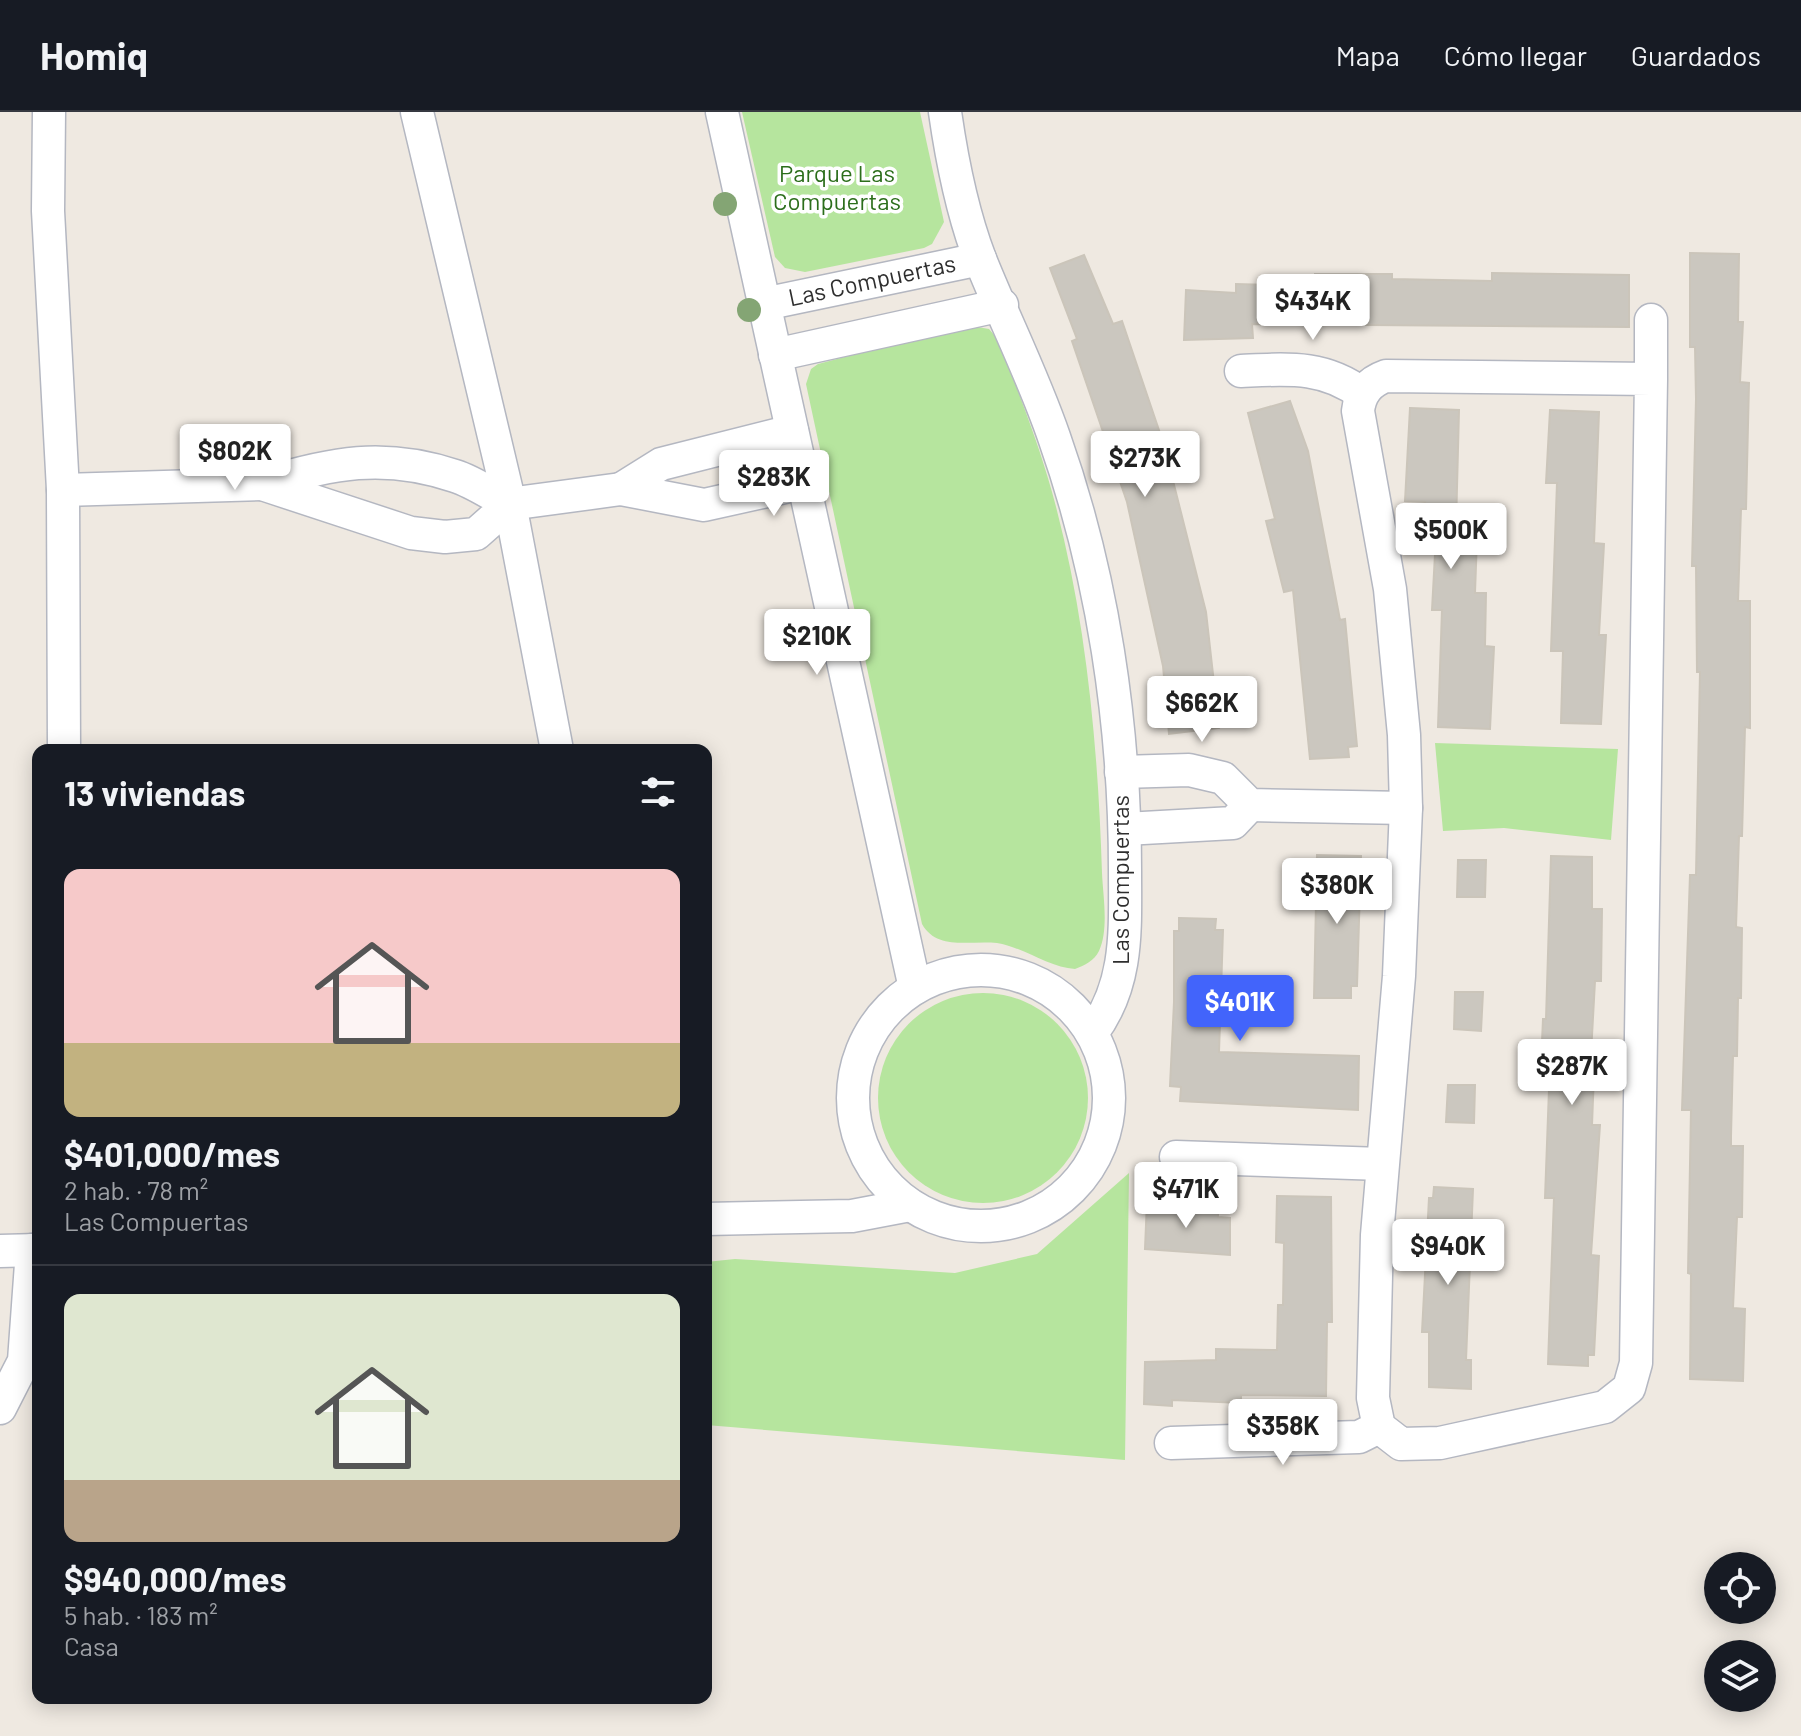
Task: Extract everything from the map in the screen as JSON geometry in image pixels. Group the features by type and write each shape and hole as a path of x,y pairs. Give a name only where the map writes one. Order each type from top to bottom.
{"street":[{"path":"49,112 48,211 63,490 64,744"},
{"path":"417,112 510,504 556,744"},
{"name":"Las Compuertas","path":"722,112 915,988"},
{"name":"Las Compuertas","path":"945,112 957,177 980,259 1002,305 1055,439 1076,507 1106,644 1125,829 1124,956 1112,1002 1092,1033"},
{"name":"Las Compuertas","path":"764,304 980,259"},
{"name":"Las Compuertas","path":"775,355 1002,305"},
{"path":"1651,320 1651,379 1636,1363 1629,1388 1605,1407 1440,1443 1401,1444 1379,1427 1373,1398 1373,1371 1382,1164 1399,976 1406,808 1395,633 1376,500 1358,411 1362,394 1376,380 1397,375 1651,379"},
{"path":"1241,371 1313,370 1347,383 1362,394"},
{"path":"621,489 661,464 792,431"},
{"path":"63,490 262,484 349,461 406,464 457,476 510,504"},
{"path":"262,484 411,533 445,537 476,534 510,504 621,489 704,505 803,483"},
{"path":"1121,772 1189,770 1223,778 1250,805 1406,808"},
{"path":"1125,829 1233,823 1250,805"},
{"path":"1002,970 1034,981 1063,998 1092,1033 1108,1076 1107,1122 1091,1165 1061,1200 1041,1212 997,1226 951,1224 910,1205 887,1186 870,1162 855,1125 853,1085 857,1065 872,1029 898,999 915,988 957,971 1002,970"},
{"path":"1176,1157 1382,1164"},
{"path":"712,1219 852,1216 910,1205"},
{"path":"0,1251 32,1250"},
{"path":"0,1408 24,1361 32,1280"},
{"path":"1171,1443 1359,1437 1379,1427"}],"green space":[{"name":"Parque Las Compuertas","path":"742,112 920,112 944,222 932,244 805,272 785,268 775,257"},
{"path":"966,325 989,329 1000,342 1052,492 1074,585 1093,729 1105,923 1097,954 1075,969 997,943 945,941 936,938 922,924 806,384 811,369 818,364"},
{"path":"1435,743 1618,749 1611,840 1504,828 1443,831"},
{"path":"983,993 1023,1001 1057,1024 1080,1058 1088,1098 1080,1138 1057,1172 1023,1195 983,1203 943,1195 909,1172 886,1138 878,1098 886,1058 909,1024 943,1001"},
{"path":"1129,1173 1125,1460 712,1426 712,1261 735,1259 955,1273 1037,1254"}],"building":[{"path":"1690,253 1739,254 1738,322 1743,322 1740,382 1749,383 1746,509 1741,509 1738,601 1750,601 1750,728 1745,727 1742,836 1739,836 1736,927 1742,928 1741,998 1738,998 1737,1056 1733,1056 1731,1136 1731,1146 1743,1146 1742,1217 1737,1217 1733,1308 1745,1309 1743,1381 1690,1379 1691,1110 1682,1110 1690,875 1696,875 1700,672 1697,672 1696,566 1692,566 1696,399 1695,347 1690,347"},
{"path":"1084,255 1113,324 1122,321 1164,445 1206,612 1219,728 1169,734 1163,666 1127,502 1072,341 1077,339 1050,268"},
{"path":"1492,273 1629,275 1629,327 1252,324 1253,338 1184,340 1186,290 1236,293 1236,284 1315,286 1315,274 1392,274 1392,279 1492,281"},
{"path":"1290,401 1308,451 1340,620 1345,619 1357,746 1348,747 1349,757 1310,759 1293,590 1284,592 1266,521 1275,519 1248,413"},
{"path":"1410,408 1459,410 1456,526 1466,526 1466,537 1477,538 1475,593 1486,593 1485,646 1494,647 1490,729 1438,727 1442,610 1432,610 1435,554 1422,554 1425,502 1405,501"},
{"path":"1550,410 1599,412 1594,543 1604,544 1599,635 1606,635 1601,724 1561,723 1563,651 1551,651 1557,483 1546,483"},
{"path":"1317,855 1361,856 1357,986 1351,986 1351,998 1314,998"},
{"path":"1551,856 1592,857 1592,909 1602,909 1601,981 1595,981 1590,1072 1594,1073 1592,1125 1600,1125 1591,1255 1599,1256 1594,1355 1588,1355 1588,1366 1548,1364 1554,1198 1545,1198 1549,1089 1540,1088 1543,1019 1546,1019"},
{"path":"1458,860 1486,860 1485,897 1457,897"},
{"path":"1179,918 1216,919 1215,930 1223,930 1219,1052 1359,1056 1358,1110 1180,1101 1181,1087 1170,1086 1174,931 1179,931"},
{"path":"1455,992 1483,992 1481,1031 1454,1029"},
{"path":"1448,1085 1475,1085 1474,1123 1446,1122"},
{"path":"1434,1187 1473,1189 1466,1360 1471,1360 1471,1389 1429,1387 1429,1332 1422,1332 1429,1198 1433,1198"},
{"path":"1277,1196 1331,1197 1332,1322 1327,1322 1326,1396 1241,1395 1241,1403 1172,1400 1172,1406 1144,1404 1145,1362 1216,1360 1216,1349 1277,1350 1278,1305 1283,1305 1284,1243 1276,1242"},
{"path":"1147,1201 1174,1201 1174,1207 1218,1212 1218,1217 1230,1218 1230,1255 1145,1249"}]}
